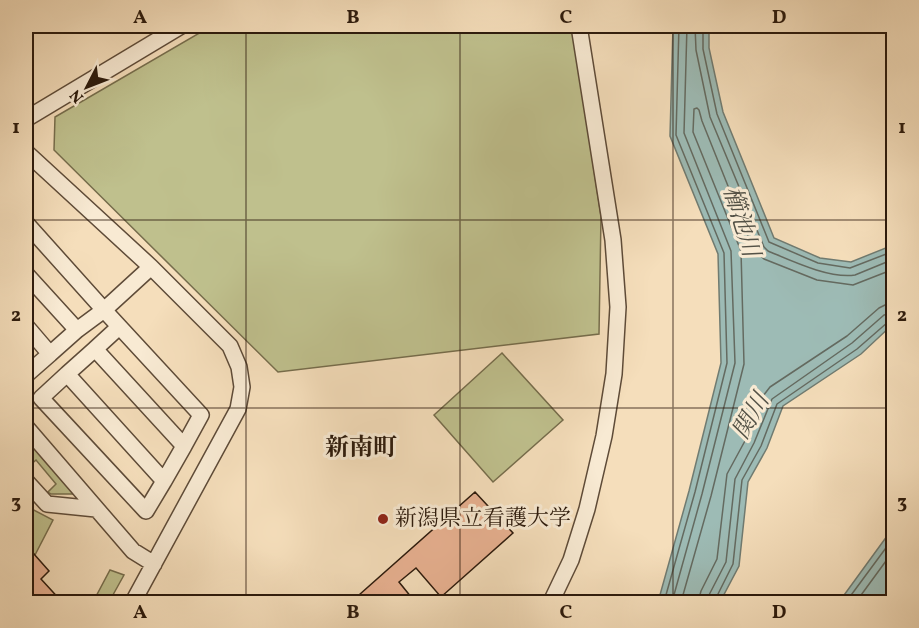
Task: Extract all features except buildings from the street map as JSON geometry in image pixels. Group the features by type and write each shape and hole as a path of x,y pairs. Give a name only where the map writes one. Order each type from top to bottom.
{"street":[{"path":"26,119 181,26"},
{"path":"551,603 571,560 587,508 604,436 614,374 618,307 613,240 579,26"},
{"path":"26,152 151,267 230,346 239,368 242,387 238,409 133,603"},
{"path":"26,223 201,415 146,511 40,398 119,327"},
{"path":"26,375 77,330 104,310 151,267"},
{"path":"26,274 77,330"},
{"path":"26,326 50,354"},
{"path":"95,349 184,446"},
{"path":"67,374 164,481"},
{"path":"26,427 133,551 154,564"},
{"path":"26,481 47,504 96,509"}],"green space":[{"path":"206,26 572,26 601,216 599,334 278,372 54,150 55,117 203,31"},
{"path":"502,353 563,420 493,482 434,415"},
{"path":"26,435 77,494 51,494 48,492 56,484 36,460 27,468"},
{"path":"26,506 53,520 35,555 26,545"},
{"path":"110,570 124,575 109,602 93,602"}],"water":[{"path":"673,26 709,26 709,48 723,112 774,238 820,258 851,262 893,245 893,324 861,354 783,406 767,448 748,482 739,566 720,602 658,602 721,363 718,254 670,136"},
{"path":"893,528 893,602 839,602 890,532"}],"place":[{"name":"新潟県立看護大学","path":"383,519"}],"district":[{"name":"新南町","path":"361,449"}],"water label":[{"name":"櫛池川","path":"740,222"},
{"name":"関川","path":"752,417"}]}
